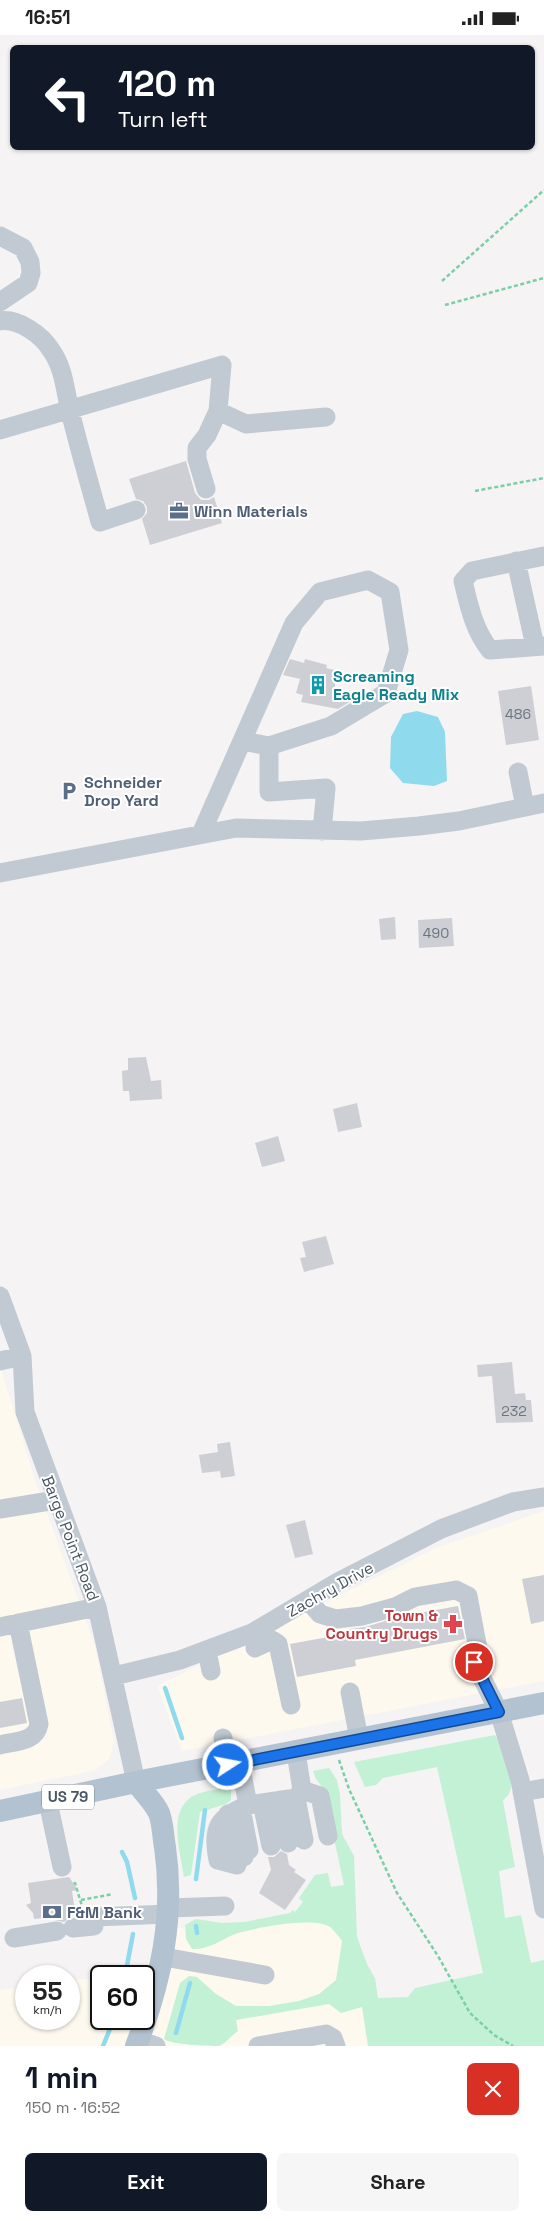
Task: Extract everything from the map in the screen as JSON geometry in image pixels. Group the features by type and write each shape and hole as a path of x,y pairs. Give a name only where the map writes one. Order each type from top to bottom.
{"main road":[{"name":"US 79","path":"0,1811 136,1782 544,1703"},
{"path":"136,1782 159,1813 168,1865 169,1911 164,1957 149,2012 143,2044"}],"street":[{"path":"0,236 23,248 30,262 31,273 28,283 0,302"},
{"path":"0,321 24,327 40,336 51,349 61,368 70,410 100,522 136,510"},
{"path":"0,430 222,365 218,411 207,435 197,448 197,459 206,489"},
{"path":"218,411 246,424 326,417"},
{"path":"516,561 540,646 490,650 481,638 470,612 463,581 472,571 516,561 544,556"},
{"path":"201,835 242,741 294,623 320,592 368,580 390,592 400,650 386,693 331,726 269,746 242,741"},
{"path":"269,746 269,792 326,788 322,831"},
{"path":"518,772 525,807"},
{"path":"0,873 236,828 361,831 459,821 544,803"},
{"name":"Barge Point Road","path":"0,1297 22,1356 25,1412 97,1607 114,1676 136,1782"},
{"path":"0,1361 22,1356"},
{"name":"Zachry Drive","path":"114,1676 180,1660 252,1633 338,1582 441,1529 513,1502 544,1497"},
{"path":"0,1509 56,1500"},
{"path":"308,1600 320,1614 336,1619 362,1616 395,1607 415,1597 456,1590 468,1596 478,1649 474,1662 499,1712 522,1791 544,1909"},
{"path":"0,1745 31,1738 38,1733 39,1724 9,1625 97,1607"},
{"path":"256,1648 272,1641 278,1644 291,1705"},
{"path":"207,1651 211,1671"},
{"path":"350,1692 360,1739"},
{"path":"223,1738 234,1764 271,1801 301,1840 271,1801"},
{"path":"271,1801 217,1826 215,1846 218,1860 243,1857 296,1752"},
{"path":"522,1791 544,1788"},
{"path":"48,1802 62,1867"},
{"path":"14,1938 65,1930 94,1921 225,1906"},
{"path":"164,1957 265,1975"},
{"path":"258,2046 326,2034 333,2039 336,2046"}],"path":[{"path":"442,281 544,190"},
{"path":"445,305 544,278"},
{"path":"475,491 544,478"},
{"path":"334,1745 349,1789 397,1893 438,1957 470,2013 494,2035 513,2046"},
{"path":"74,1884 81,1900 82,1908 94,1921"},
{"path":"81,1900 113,1894"}],"shaded area":[{"path":"0,1366 36,1483 95,1646 114,1742 109,1759 96,1770 0,1790"},
{"path":"544,1511 544,1681 182,1751 157,1686 436,1548"},
{"path":"347,1908 362,2007 544,2046 0,2046 0,1990 15,1988 15,2030 80,2030 80,1980 90,1978 90,2030 155,2030 155,1970 167,1968 173,1928 236,1929"}],"green space":[{"path":"495,1735 505,1754 511,1778 509,1792 503,1801 515,1867 499,1871 505,1918 521,1915 531,1963 544,1960 544,2046 368,2046 362,2007 341,2013 329,2004 236,2020 238,2031 219,2046 182,2044 164,2039 180,1983 189,1976 197,1977 216,1994 236,2006 269,2006 299,2001 319,1994 336,1980 342,1941 332,1928 322,1924 283,1924 255,1929 235,1934 198,1949 192,1949 186,1939 185,1925 196,1919 222,1923 244,1922 290,1913 293,1910 295,1912 303,1902 299,1898 315,1875 328,1873 331,1887 344,1885 323,1788 313,1771 329,1768 337,1780 340,1795 342,1834 354,1856 357,1937 367,1964 375,1978 378,1998 408,1997 415,1988 483,1973 437,1767 383,1778 376,1785 365,1787 354,1762"},
{"path":"231,1787 231,1800 226,1804 200,1812 191,1875 184,1877 177,1829 182,1807 189,1799 200,1793"}],"water":[{"path":"417,711 438,717 445,732 447,781 434,786 403,783 390,768 391,737 403,714"}],"building":[{"name":"Winn Materials","path":"186,461 195,493 201,500 209,500 214,497 222,523 150,545 142,519 147,513 147,507 143,501 136,499 129,479"},
{"name":"Screaming Eagle Ready Mix","path":"290,659 304,663 305,659 327,665 326,668 339,671 333,692 338,693 337,696 351,701 338,709 301,702 303,695 296,693 300,679 283,675"},
{"path":"531,686 539,740 506,745 498,691"},
{"path":"395,917 396,939 381,940 379,919"},
{"path":"452,918 454,946 419,948 418,920"},
{"path":"146,1057 151,1081 161,1080 162,1099 130,1101 129,1091 123,1091 122,1071 128,1070 128,1058"},
{"path":"357,1103 362,1127 338,1132 333,1109"},
{"path":"278,1136 285,1161 262,1167 255,1143"},
{"path":"326,1236 334,1264 304,1272 300,1258 306,1257 302,1242"},
{"path":"512,1362 515,1394 525,1393 526,1400 531,1400 533,1422 496,1423 492,1376 478,1377 477,1365"},
{"path":"230,1442 235,1476 221,1478 220,1471 202,1473 199,1455 218,1452 217,1444"},
{"path":"305,1520 313,1554 295,1558 286,1525"},
{"path":"544,1575 544,1621 531,1624 522,1579"},
{"path":"458,1606 465,1639 355,1660 356,1666 297,1677 290,1644 350,1633 349,1629 365,1627 402,1616"},
{"path":"22,1698 27,1723 0,1728 0,1702"},
{"path":"281,1851 287,1854 289,1865 296,1870 294,1872 306,1880 285,1910 259,1893 271,1870 268,1857 274,1857"},
{"name":"F&M Bank","path":"69,1877 78,1890 72,1891 75,1911 71,1911 72,1917 64,1922 55,1920 54,1917 34,1919 33,1913 26,1905 31,1903 28,1883"}],"waterway":[{"path":"165,1688 182,1738"},
{"path":"196,1879 205,1810"},
{"path":"122,1852 127,1862 135,1898"},
{"path":"196,1926 197,1933"},
{"path":"127,1965 133,1934"},
{"path":"176,2033 190,1983"},
{"path":"103,2046 110,2030"}],"place":[{"name":"Winn Materials","path":"179,511"},
{"name":"Screaming Eagle Ready Mix","path":"318,685"},
{"name":"Schneider Drop Yard","path":"69,791"},
{"name":"Town & Country Drugs","path":"453,1624"},
{"name":"F&M Bank","path":"52,1912"}],"route":[{"path":"228,1765 499,1712 474,1662"}]}
